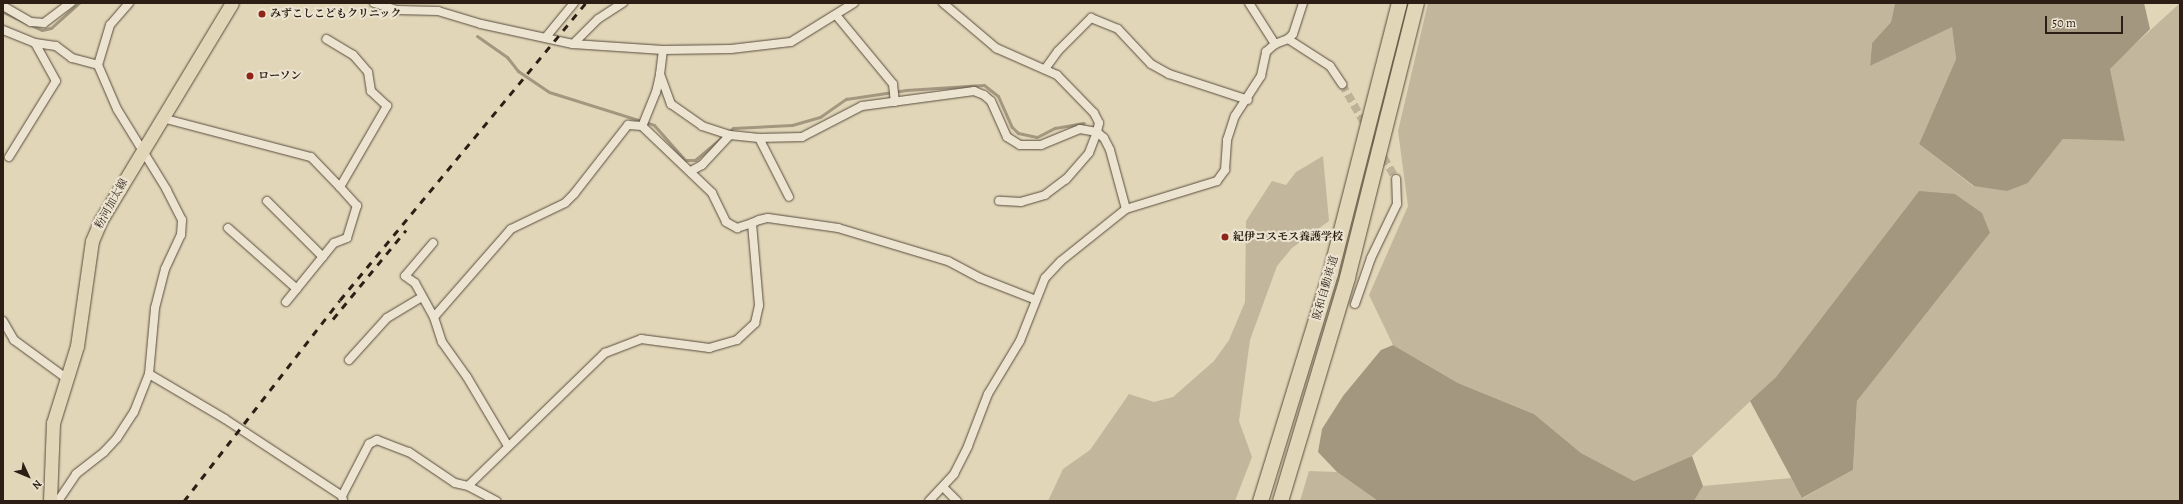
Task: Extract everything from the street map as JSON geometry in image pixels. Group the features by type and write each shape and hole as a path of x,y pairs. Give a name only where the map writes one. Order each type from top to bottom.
{"highway":[{"name":"阪和自動車道","path":"1258,501 1272,463 1330,273 1399,3"},
{"name":"阪和自動車道","path":"1280,501 1348,277 1416,3"}],"main road":[{"name":"粉河加太線","path":"50,501 53,423 84,311 92,241 101,220 232,3"}],"street":[{"path":"3,6 31,22 44,23 71,3"},
{"path":"58,501 76,474 104,452 117,438 134,412 149,374 155,308 165,269 181,235 182,220 167,190 117,109 98,65 110,25 130,3"},
{"path":"374,3 397,10 438,10 481,24 573,44 663,50 731,49 792,42 854,3"},
{"path":"546,37 574,3"},
{"path":"573,44 598,19 623,3"},
{"path":"943,3 996,48 1057,75 1094,113 1099,123 1089,153 1066,179 1045,195 1021,202 999,201"},
{"path":"1249,3 1275,44"},
{"path":"928,501 954,474 988,394 1020,341 1045,278 1061,261 1126,209 1217,181 1225,170 1227,140 1235,116 1248,100 1261,76 1266,52 1275,44 1288,39 1293,34 1303,3"},
{"path":"836,15 894,84 895,102"},
{"path":"1045,69 1058,50 1091,18 1118,29 1151,64 1169,74 1248,100"},
{"path":"3,30 35,43 56,46 72,58 98,65"},
{"path":"326,39 353,55 368,72 371,91 387,106 340,187"},
{"path":"1288,39 1330,66 1342,84"},
{"path":"9,157 56,81 35,43"},
{"path":"642,126 656,92 663,50"},
{"path":"660,74 671,104 702,126 730,134 759,138 802,137 862,106 974,91 984,95 991,101 1008,137 1020,145 1041,145 1080,129 1097,132 1104,138 1110,150 1126,209"},
{"path":"162,118 311,157 357,206 347,238 334,243 286,302"},
{"path":"434,318 511,229 528,219 565,203 574,194 628,125 642,126 678,162 691,171 712,193 726,222 737,228 768,218 838,228 948,261 980,278 1036,300"},
{"path":"691,171 702,165 730,134"},
{"path":"759,138 789,197"},
{"path":"1355,304 1371,258 1397,204 1396,179"},
{"path":"267,201 323,257"},
{"path":"468,486 605,353 641,338 709,348 737,340 755,323 759,305 752,223"},
{"path":"228,228 297,289"},
{"path":"433,243 404,276 415,283 434,318 442,342 467,377 508,446"},
{"path":"349,360 387,318 422,297"},
{"path":"3,321 14,340 66,378"},
{"path":"149,374 225,419 342,498 369,444 377,440 409,452 455,483 468,486 496,501"},
{"path":"943,487 957,501"}],"shaded area":[{"path":"1428,3 1895,3 1891,22 1872,43 1870,66 1952,26 1956,59 1919,144 1973,186 2028,183 2063,139 2125,141 2109,68 2180,3 2180,501 1694,501 1703,486 1791,478 1803,498 1853,470 1857,401 1990,233 1919,191 1776,377 1692,456 1634,481 1581,453 1534,414 1458,383 1393,345 1369,295 1408,206 1398,131"},
{"path":"1895,3 2144,3 2150,29 2110,69 2125,141 2063,139 2028,183 2007,191 1974,186 1919,144 1956,59 1952,27 1870,66 1872,43 1891,22"},
{"path":"1323,156 1329,221 1292,248 1277,266 1250,340 1239,421 1252,457 1235,501 1048,501 1063,469 1090,450 1129,394 1154,402 1173,397 1214,361 1229,340 1245,302 1246,221 1272,181 1286,185 1296,172"},
{"path":"1919,191 1955,194 1982,213 1990,233 1857,401 1853,470 1802,498 1750,401 1776,377"},
{"path":"1393,345 1458,383 1534,414 1581,453 1634,481 1692,456 1703,486 1694,501 1378,501 1337,472 1318,452 1322,429 1343,396 1381,350"},
{"path":"1309,471 1337,472 1378,501 1300,501"}],"waterway":[{"path":"3,12 42,30 51,28 79,3"},
{"path":"477,36 507,57 518,71 549,92 654,125 685,160 695,160 733,128 792,125 820,117 846,99 906,90 984,85 998,96 1012,127 1018,133 1037,137 1055,128 1084,123"}],"tunnel":[{"path":"1342,84 1396,179"}],"railway":[{"path":"184,501 340,300 586,3"},
{"path":"333,319 406,230"}],"place":[{"name":"みずこしこどもクリニック","path":"262,14"},
{"name":"ローソン","path":"250,76"},
{"name":"紀伊コスモス養護学校","path":"1225,237"}]}
